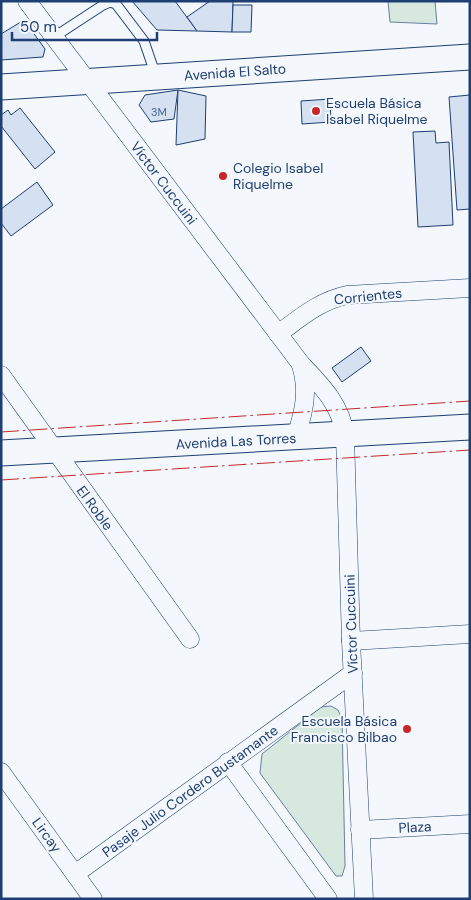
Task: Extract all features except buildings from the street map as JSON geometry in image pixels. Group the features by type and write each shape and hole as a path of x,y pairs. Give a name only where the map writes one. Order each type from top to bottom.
{"street":[{"name":"Víctor Cuccuini","path":"27,1 301,364 333,400 343,422 345,435 351,641 364,899"},
{"name":"Avenida El Salto","path":"1,86 470,57"},
{"name":"Corrientes","path":"278,334 314,307 330,298 347,295 470,288"},
{"name":"Víctor Cuccuini","path":"296,437 306,398 306,382 301,364"},
{"name":"El Roble","path":"1,375 190,640"},
{"name":"Avenida Las Torres","path":"1,453 470,427"},
{"path":"351,641 470,634"},
{"name":"Pasaje Julio Cordero Bustamante","path":"75,874 353,673"},
{"path":"228,762 328,899"},
{"name":"Lircay","path":"1,772 93,899"},
{"name":"Plaza","path":"360,830 470,824"}],"lane":[{"path":"54,37 103,5 110,2 116,4 144,41 156,76"}],"shaded area":[{"path":"388,1 435,1 437,24 390,22"},
{"path":"331,706 338,710 342,719 345,866 342,876 336,876 260,773 262,754 321,707"}],"power":[{"path":"1,432 470,401"},
{"path":"1,480 470,450"}],"place":[{"name":"Escuela Básica Isabel Riquelme","path":"316,111"},
{"name":"Colegio Isabel Riquelme","path":"223,176"},
{"name":"Escuela Básica Francisco Bilbao","path":"407,729"}]}
